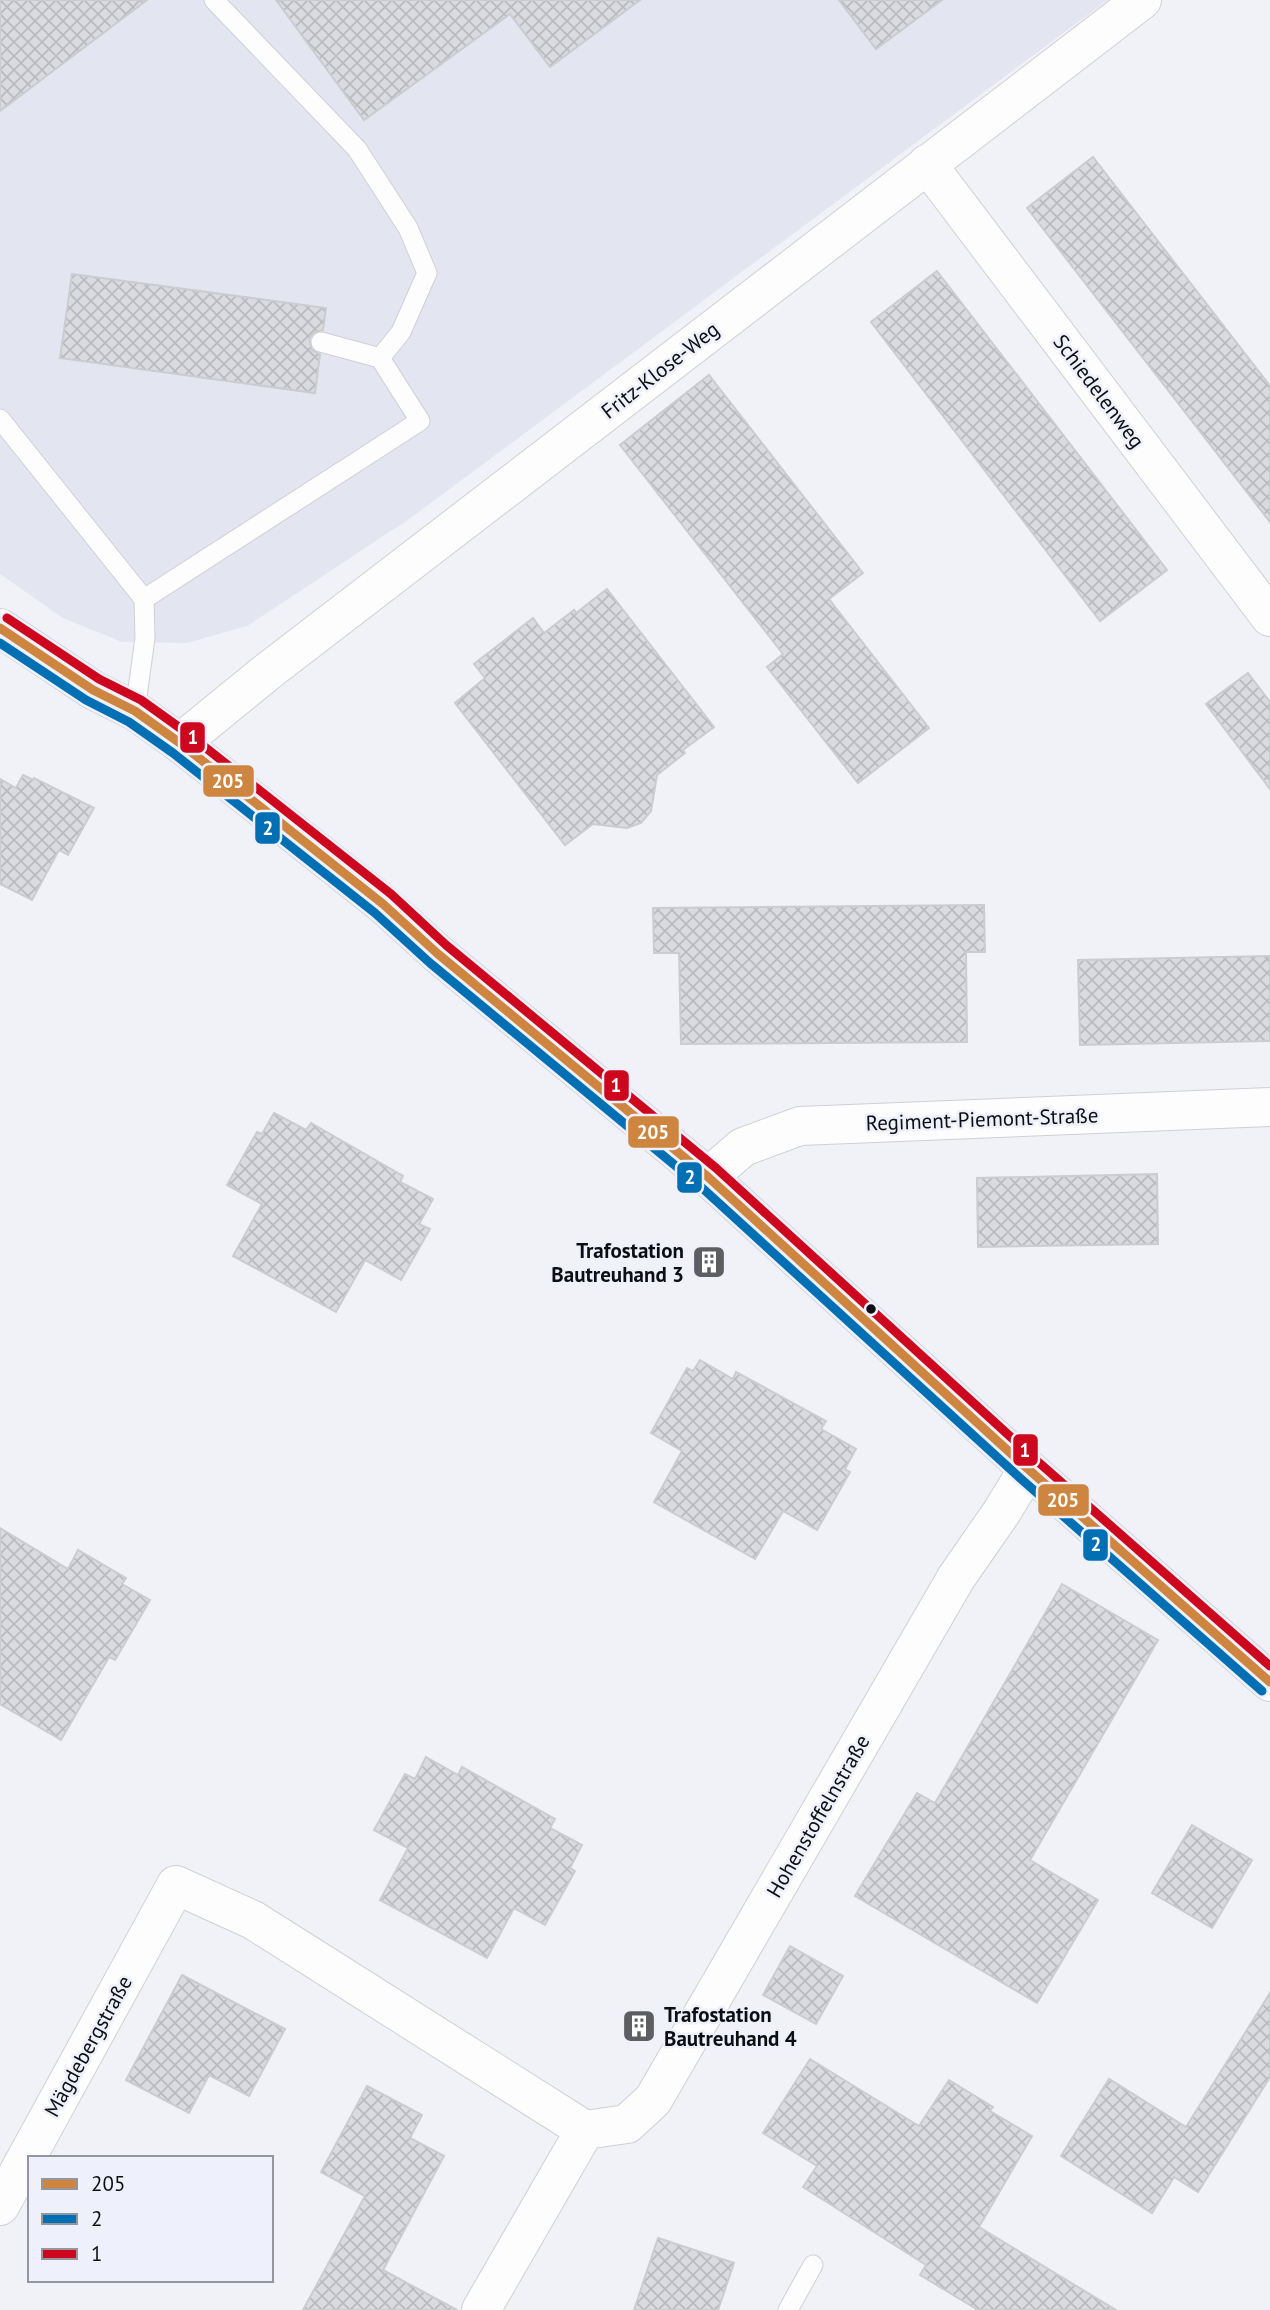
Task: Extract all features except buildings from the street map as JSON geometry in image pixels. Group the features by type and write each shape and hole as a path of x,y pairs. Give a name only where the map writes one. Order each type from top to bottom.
{"street":[{"name":"Fritz-Klose-Weg","path":"180,743 278,663 1142,0"},
{"name":"Schiedelenweg","path":"927,164 1270,617"},
{"path":"0,628 93,690 135,711 180,743 383,904 438,954 708,1177 1028,1469 1270,1682"},
{"name":"Regiment-Piemont-Straße","path":"708,1177 743,1147 800,1126 1270,1107"},
{"name":"Hohenstoffelnstraße","path":"586,2130 627,2124 653,2100 956,1578 1028,1469"},
{"name":"Mägdebergstraße","path":"0,2206 176,1885 253,1920 586,2130"},
{"path":"481,2310 586,2130"}],"lane":[{"path":"214,0 357,149 408,228 427,273 401,332 380,358"},
{"path":"144,599 420,421 380,358 321,342"},
{"path":"0,419 144,599 145,638 135,711"},
{"path":"788,2310 813,2265"}],"shaded area":[{"path":"0,0 1108,0 412,517 247,626 187,643 122,642 63,618 0,574"}],"transit line":[{"name":"1","path":"7,618 99,679 141,700 187,733 391,894 446,945 716,1168 1036,1460 1270,1666"},
{"name":"205","path":"0,628 93,690 135,711 180,743 383,904 438,954 708,1177 1028,1469 1270,1682"},
{"name":"2","path":"0,643 86,700 129,722 173,753 375,913 430,963 700,1186 1020,1478 1262,1691"}],"place":[{"name":"Trafostation Bautreuhand 3","path":"709,1262"},
{"name":"Trafostation Bautreuhand 4","path":"639,2026"}]}
